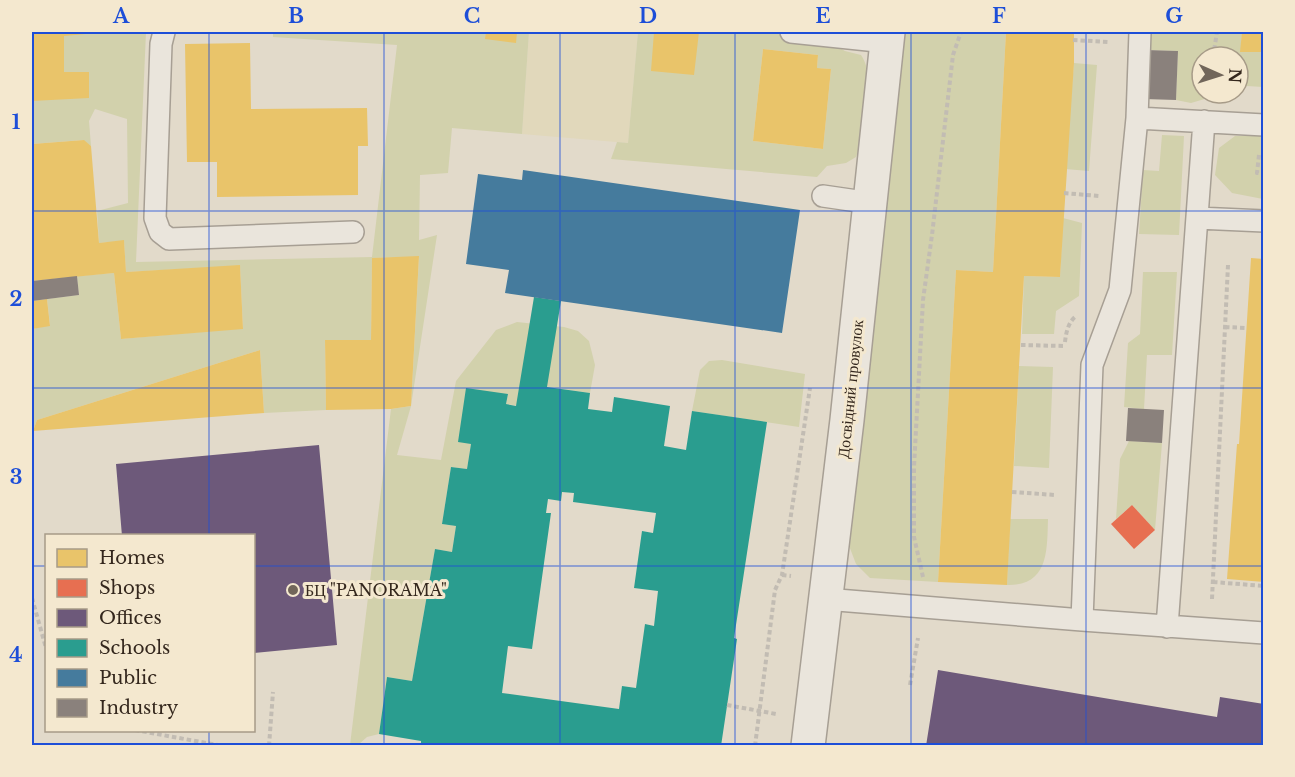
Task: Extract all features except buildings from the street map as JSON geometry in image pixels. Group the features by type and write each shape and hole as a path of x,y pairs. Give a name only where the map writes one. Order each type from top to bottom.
{"street":[{"name":"Досвідний провулок","path":"808,746 888,37"}],"lane":[{"path":"164,32 161,44 155,218 160,232 169,238 353,232"},
{"path":"791,32 888,37"},
{"path":"1082,620 1092,365 1120,290 1137,118 1140,32"},
{"path":"1137,118 1263,125"},
{"path":"1167,627 1204,121"},
{"path":"823,196 871,203"},
{"path":"1197,218 1263,221"},
{"path":"825,599 1263,633"}],"path":[{"path":"925,585 914,537 914,467 923,300 953,55 961,32"},
{"path":"1108,52 1109,32"},
{"path":"1074,40 1109,42"},
{"path":"1064,193 1099,196 1098,207"},
{"path":"1212,602 1230,219"},
{"path":"1064,358 1066,332 1072,320 1082,311"},
{"path":"1225,327 1247,328"},
{"path":"1022,345 1064,346"},
{"path":"755,746 775,590 782,575 811,379"},
{"path":"1055,506 1056,484"},
{"path":"1012,492 1056,495"},
{"path":"1221,583 1227,579"},
{"path":"1213,582 1263,586"},
{"path":"32,598 45,644"},
{"path":"269,746 273,692"},
{"path":"727,705 760,712"},
{"path":"146,732 223,746"}],"shaded area":[{"path":"529,32 638,32 628,143 522,134"}],"green space":[{"path":"32,32 146,32 136,262 372,257 397,45 273,37 273,32 529,32 522,134 452,128 448,173 420,175 419,240 437,235 411,406 419,257 372,258 371,340 325,341 326,410 264,413 260,350 37,420 33,431 32,329 50,325 47,299 79,295 77,276 114,273 121,339 243,328 240,266 126,272 124,241 99,243 97,211 128,203 127,119 95,109 89,121 91,146 83,140 32,144"},
{"path":"638,32 838,32 836,46 861,55 866,65 868,105 856,157 846,163 827,166 817,177 611,159 617,142 628,143","holes":["763,49 818,55 817,68 831,69 823,149 753,141"]},
{"path":"905,32 1006,32 993,272 956,270 938,582 870,578 856,564 848,543"},
{"path":"1149,32 1242,32 1241,45 1190,45 1190,103 1176,100 1178,51 1146,50"},
{"path":"1250,51 1263,52 1263,87 1250,86"},
{"path":"1074,63 1097,65 1089,171 1065,169"},
{"path":"1162,135 1184,136 1179,235 1139,234 1143,170 1159,171"},
{"path":"1235,136 1263,136 1263,199 1232,193 1215,175 1219,148"},
{"path":"1063,218 1082,223 1079,296 1056,311 1054,334 1022,334 1024,276 1060,277"},
{"path":"1143,272 1177,272 1172,355 1147,355 1144,409 1124,407 1128,343 1140,334"},
{"path":"517,322 564,327 578,331 589,341 595,365 590,393 536,385 532,408 506,404 508,394 471,444 467,469 451,467 442,524 456,526 452,552 435,549 412,681 387,677 379,734 367,737 358,745 350,745 391,409 411,406 397,455 441,460 456,381 496,330"},
{"path":"722,360 805,374 799,427 692,411 700,370 709,361"},
{"path":"1019,366 1053,367 1049,468 1014,466"},
{"path":"1129,441 1162,443 1155,530 1132,505 1116,519 1120,459"},
{"path":"1010,519 1048,519 1048,531 1046,554 1038,573 1021,584 1007,585"}],"place":[{"name":"БЦ \"PANORAMA\"","path":"293,590"}]}
